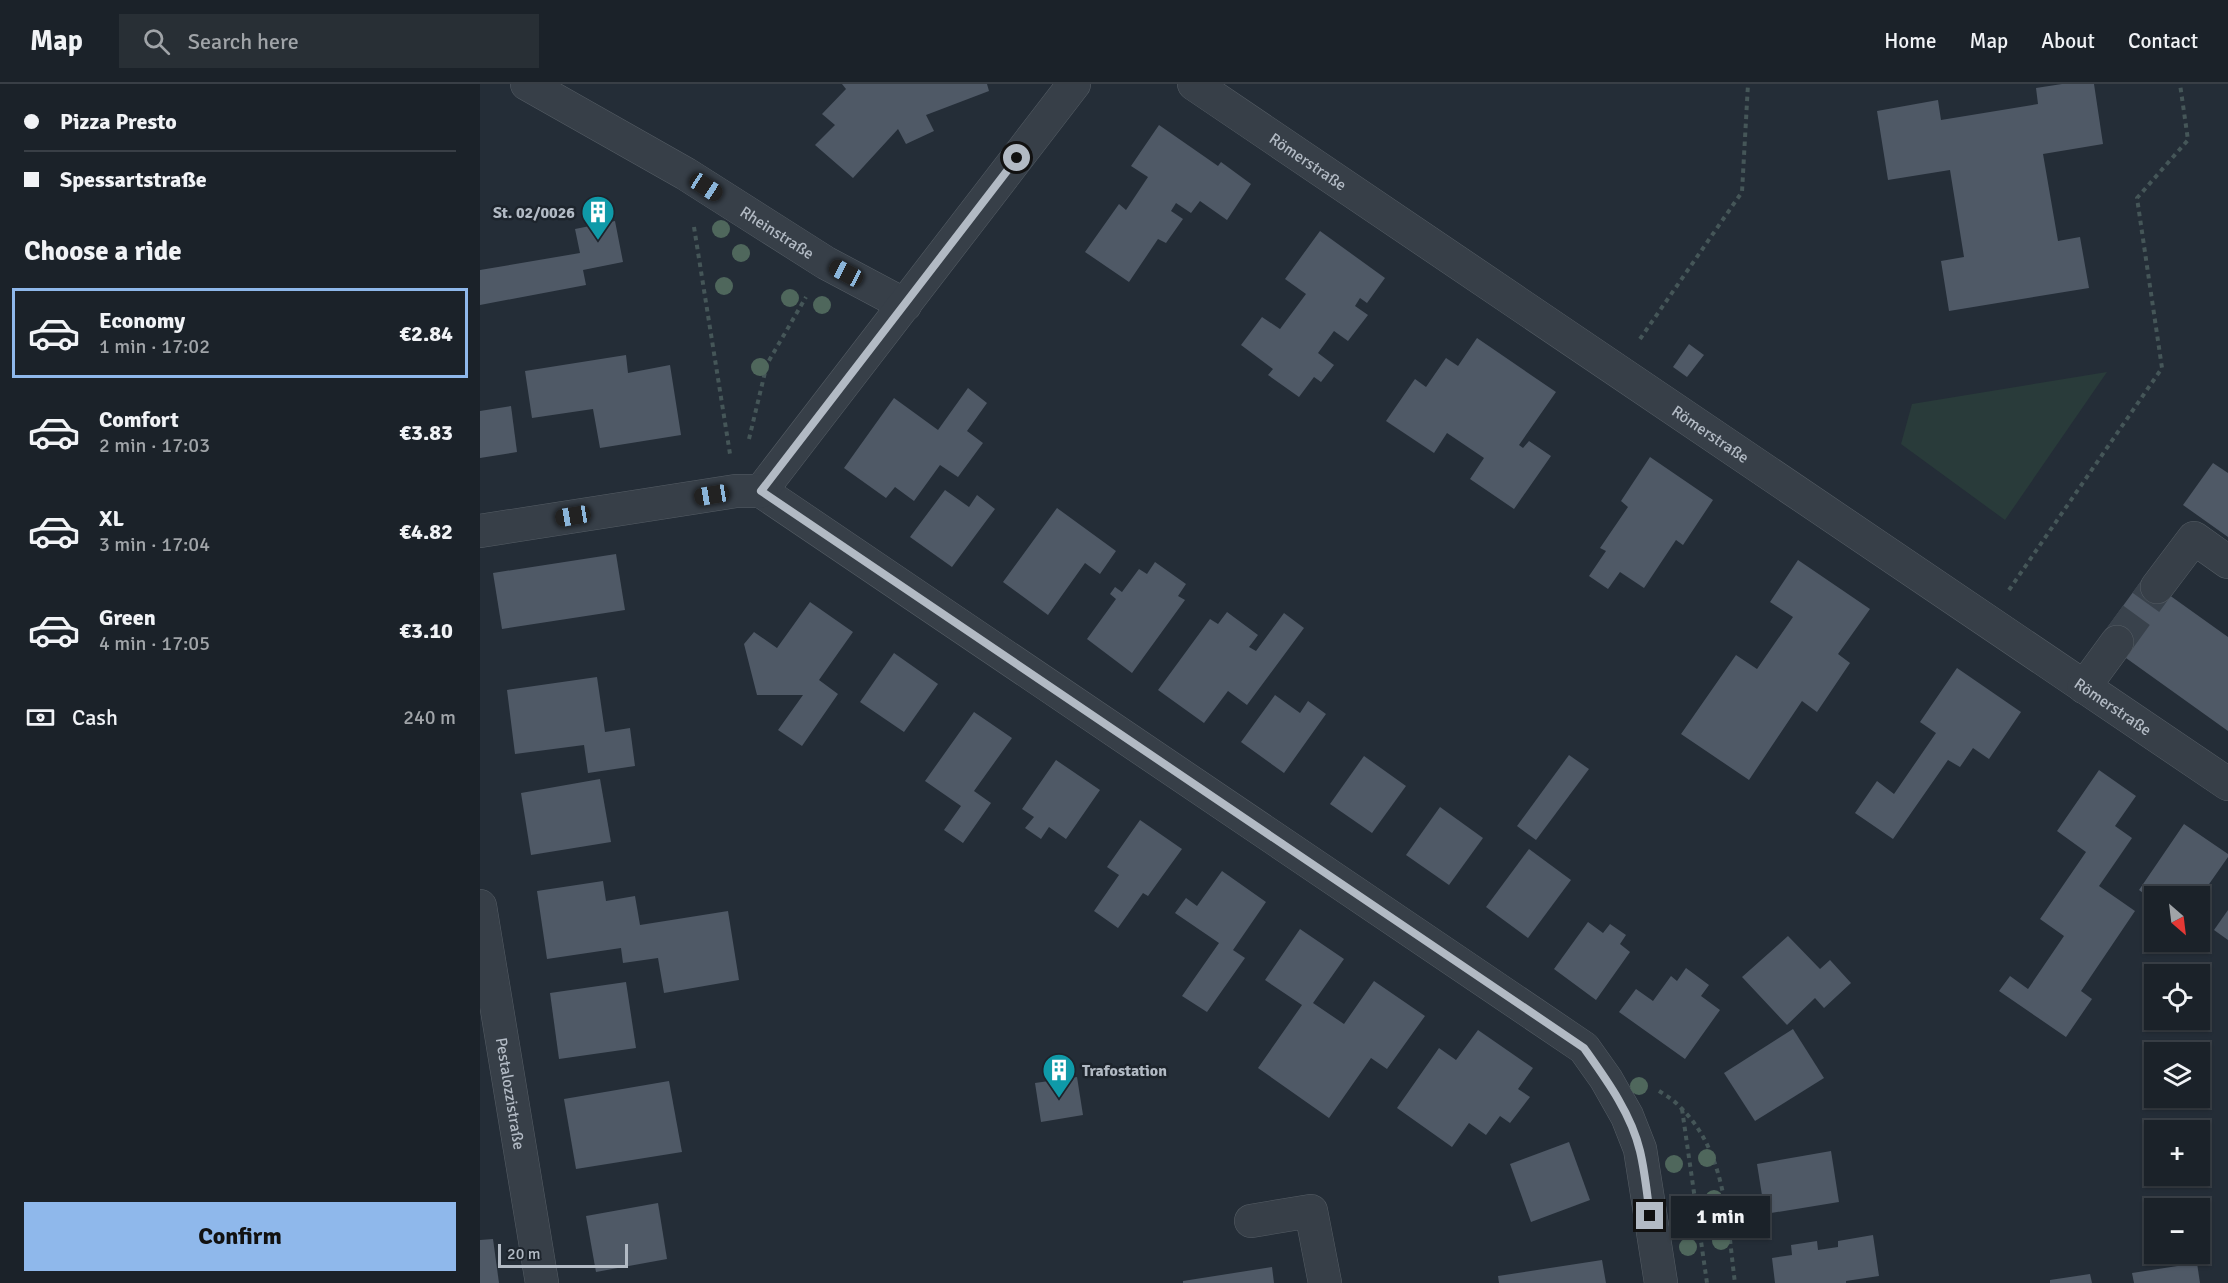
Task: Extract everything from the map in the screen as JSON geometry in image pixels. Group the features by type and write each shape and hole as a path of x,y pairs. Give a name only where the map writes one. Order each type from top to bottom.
{"street":[{"name":"Rheinstraße","path":"527,84 576,96 687,174 826,263 904,305"},
{"path":"480,531 748,491 904,305 1074,84"},
{"name":"Römerstraße","path":"1194,84 2228,784"},
{"path":"748,491 1584,1048 1606,1079 1627,1116 1640,1149 1660,1283"},
{"path":"2157,587 2193,538 2228,562"},
{"path":"2084,687 2117,642"},
{"name":"Pestalozzistraße","path":"480,906 542,1283"},
{"path":"1251,1221 1311,1211 1324,1283"}],"path":[{"path":"1618,372 1742,192 1748,84"},
{"path":"1987,621 2162,368 2137,198 2188,140 2180,84"},
{"path":"687,174 748,491"},
{"path":"748,491 767,364 826,263"},
{"path":"1655,1087 1682,1108 1708,1145 1720,1174 1735,1283"},
{"path":"1682,1108 1707,1283"}],"shaded area":[{"path":"2107,372 2005,520 1901,444 1912,404"}],"building":[{"path":"842,84 987,84 989,91 926,115 934,131 906,144 898,129 853,178 815,145 835,125 822,114 846,89"},
{"path":"2062,84 2094,84 2103,144 2043,154 2058,241 2080,237 2089,288 1949,311 1941,261 1964,257 1950,170 1888,180 1877,111 1938,100 1941,120 2038,104 2036,88"},
{"path":"1159,125 1218,166 1221,162 1251,184 1227,220 1200,201 1191,213 1176,203 1171,211 1183,219 1166,243 1158,239 1129,282 1085,252 1119,204 1126,210 1148,177 1131,166"},
{"path":"615,221 623,262 583,270 586,285 480,305 480,270 580,253 575,229"},
{"path":"1320,231 1385,278 1367,303 1360,298 1355,306 1368,315 1348,341 1334,331 1318,353 1334,365 1321,382 1314,377 1299,397 1268,375 1273,369 1241,345 1262,317 1280,329 1306,294 1285,279"},
{"path":"1477,338 1556,392 1519,445 1523,448 1529,441 1551,456 1514,509 1470,479 1484,458 1447,433 1434,453 1386,421 1415,379 1426,387 1446,358 1458,366"},
{"path":"1689,344 1704,355 1687,377 1673,367"},
{"path":"626,355 628,373 670,365 681,435 600,448 593,409 532,418 525,371"},
{"path":"968,388 987,403 967,431 983,443 958,477 940,465 914,501 895,487 886,498 844,468 894,398 938,430"},
{"path":"511,406 517,452 480,458 480,411"},
{"path":"1650,457 1713,500 1683,545 1676,540 1644,588 1620,572 1608,589 1589,576 1606,551 1600,548 1628,507 1621,501"},
{"path":"2213,463 2228,473 2228,537 2183,505"},
{"path":"945,490 969,507 977,495 995,509 952,567 910,537"},
{"path":"1057,508 1116,551 1100,574 1085,563 1048,615 1003,582"},
{"path":"616,554 625,610 502,629 493,573"},
{"path":"1798,560 1870,609 1838,654 1850,663 1817,712 1802,701 1749,780 1681,734 1736,655 1757,669 1793,617 1770,602"},
{"path":"1155,562 1186,584 1178,596 1185,600 1132,673 1087,639 1116,599 1110,594 1115,587 1122,592 1139,569 1147,574"},
{"path":"2144,577 2228,637 2228,731 2126,658 2131,651 2104,632"},
{"path":"810,602 853,632 819,680 838,694 802,746 778,730 803,695 757,695 744,644 754,632 777,648"},
{"path":"1227,612 1258,635 1249,647 1256,651 1284,613 1304,628 1247,705 1228,691 1204,723 1158,690 1210,619 1218,624"},
{"path":"894,653 938,684 904,732 860,702"},
{"path":"1957,668 2021,712 1989,759 1973,748 1960,767 1948,760 1893,839 1855,813 1877,781 1894,794 1936,733 1920,722"},
{"path":"597,677 605,732 630,728 635,766 588,773 584,745 515,754 507,690"},
{"path":"1275,695 1300,713 1308,701 1326,714 1284,773 1241,742"},
{"path":"974,712 1012,738 974,791 991,803 963,843 944,830 961,806 925,781"},
{"path":"1569,755 1589,769 1536,840 1517,826"},
{"path":"1364,756 1406,786 1372,833 1330,804"},
{"path":"1056,760 1100,790 1066,839 1049,827 1041,839 1025,828 1034,817 1022,809"},
{"path":"2099,770 2136,796 2115,826 2132,838 2099,886 2135,911 2081,991 2092,999 2066,1037 1999,991 2010,976 2028,989 2064,936 2040,919 2086,852 2057,831"},
{"path":"600,779 611,842 531,855 521,793"},
{"path":"1440,807 1483,838 1449,885 1406,855"},
{"path":"1140,820 1182,849 1148,896 1143,893 1118,928 1094,911 1119,875 1107,867"},
{"path":"2184,824 2228,854 2208,886 2144,886 2144,894 2139,890"},
{"path":"1529,849 1571,880 1528,938 1486,907"},
{"path":"1222,871 1266,902 1233,950 1245,958 1207,1012 1182,996 1219,943 1175,913 1186,898 1197,906"},
{"path":"603,881 606,901 635,896 640,925 728,911 739,980 664,993 658,958 623,963 621,948 547,959 537,891"},
{"path":"2228,910 2228,940 2214,930"},
{"path":"1588,922 1603,933 1610,924 1626,935 1620,944 1630,952 1596,1000 1554,969"},
{"path":"1300,929 1344,959 1313,1003 1344,1024 1374,981 1425,1016 1387,1069 1371,1058 1329,1118 1258,1068 1302,1005 1265,980"},
{"path":"1788,936 1820,969 1830,960 1851,983 1824,1008 1815,998 1787,1025 1742,977"},
{"path":"1686,968 1709,985 1701,996 1720,1010 1685,1059 1619,1012 1636,989 1653,1001 1671,976 1677,981"},
{"path":"626,982 636,1048 559,1059 550,993"},
{"path":"1793,1029 1824,1078 1755,1121 1724,1073"},
{"path":"1478,1030 1533,1068 1518,1089 1530,1097 1510,1123 1500,1116 1486,1135 1469,1123 1452,1147 1397,1108 1439,1048 1456,1060"},
{"name":"Trafostation","path":"1077,1077 1083,1115 1041,1122 1035,1083"},
{"path":"669,1081 682,1152 576,1169 564,1099"},
{"path":"1569,1142 1590,1200 1531,1222 1510,1164"},
{"path":"1831,1151 1839,1202 1765,1214 1757,1164"},
{"path":"658,1203 667,1259 596,1272 586,1216"},
{"path":"1873,1235 1879,1276 1846,1281 1846,1283 1775,1283 1772,1258 1792,1255 1791,1245 1817,1241 1818,1250 1838,1247 1838,1241"},
{"path":"493,1239 499,1283 480,1283 480,1240"},
{"path":"1602,1260 1606,1283 1499,1283 1498,1276"},
{"path":"2197,1264 2200,1283 2134,1283 2132,1273"},
{"path":"1272,1267 1274,1283 1183,1283 1183,1281"},
{"path":"2090,1274 2092,1283 2050,1283 2050,1280"}],"tunnel":[{"path":"2117,642 2157,587"}],"place":[{"name":"St. 02/0026","path":"598,241"},
{"name":"Trafostation","path":"1059,1099"}],"route":[{"path":"1017,158 761,491 1584,1048 1606,1079 1627,1116 1640,1149 1650,1216"}]}
